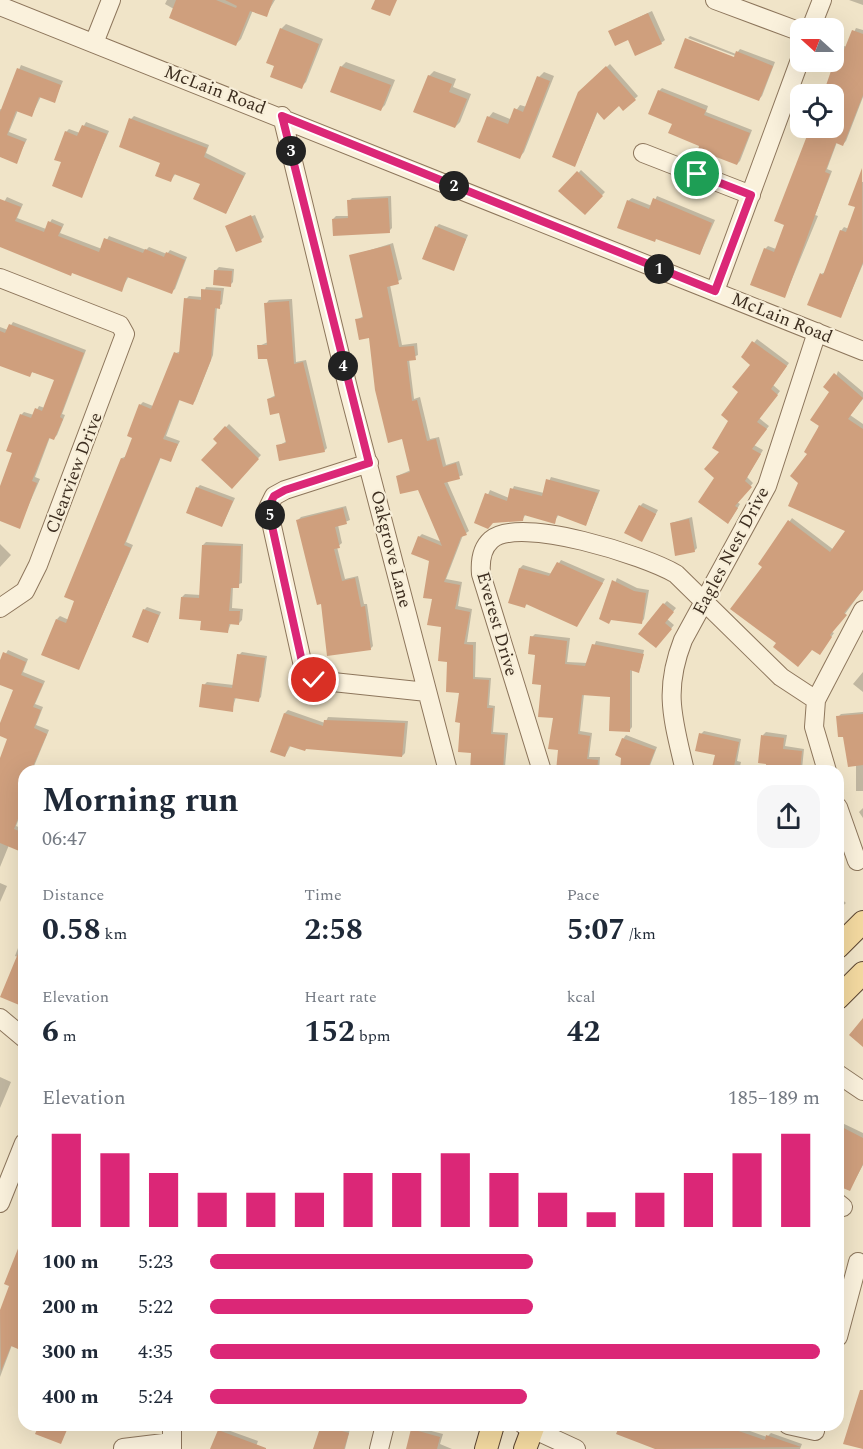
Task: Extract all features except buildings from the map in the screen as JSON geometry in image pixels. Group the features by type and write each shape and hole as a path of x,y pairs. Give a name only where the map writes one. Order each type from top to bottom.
{"main road":[{"path":"844,941 863,922"},
{"path":"844,992 863,973"},
{"path":"486,1449 491,1431"}],"street":[{"path":"94,43 111,0"},
{"path":"715,0 790,28"},
{"path":"815,18 822,0"},
{"name":"McLain Road","path":"0,6 282,116 863,351"},
{"path":"715,291 796,72"},
{"name":"Oakgrove Lane","path":"282,116 446,765"},
{"path":"643,153 751,195"},
{"name":"Clearview Drive","path":"0,278 120,325 125,334 121,350 39,565 25,591 0,608"},
{"name":"Eagles Nest Drive","path":"684,765 670,699 674,664 683,640 767,486 817,332"},
{"path":"369,463 285,490 274,496 268,508 303,666 307,675 314,680 426,692"},
{"name":"Everest Drive","path":"540,765 481,574 480,560 491,540 508,532 554,535 614,548 655,561 676,574 704,602"},
{"path":"704,602 781,677 816,700"},
{"path":"825,765 814,727 816,700 863,610"},
{"path":"844,824 857,861"},
{"path":"0,1018 18,1033"},
{"path":"844,1078 863,1091"},
{"path":"0,1203 18,1158"},
{"path":"844,1314 858,1262"},
{"path":"379,1449 384,1431"},
{"path":"529,1432 555,1444 576,1449"},
{"path":"123,1448 172,1439"}],"route":[{"path":"314,680 307,675 303,666 268,508 274,496 285,490 369,463 349,392 282,116 715,291 751,195 697,174"}]}
